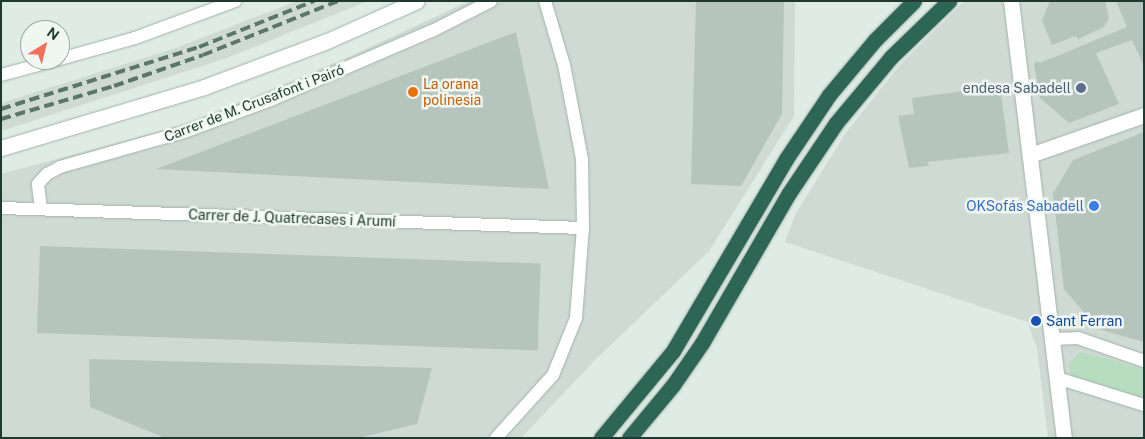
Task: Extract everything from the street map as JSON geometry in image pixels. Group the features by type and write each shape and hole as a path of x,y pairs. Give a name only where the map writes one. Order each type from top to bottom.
{"highway":[{"path":"601,438 673,351 786,160 829,95 875,40 914,1"},
{"path":"629,438 673,385 702,343 789,193 836,123 891,57 949,1"}],"main road":[{"path":"1,148 204,87 327,41 417,1"},
{"path":"1005,1 1015,23"},
{"path":"1011,1 1064,438"},
{"path":"1030,155 1144,115"}],"street":[{"path":"70,57 136,38 235,1"},
{"name":"Carrer de M. Crusafont i Pairó","path":"41,209 38,184 47,174 60,167 184,132 272,99 432,31 491,1"},
{"path":"496,438 553,375 576,318 583,228 582,159 564,65 545,1"},
{"path":"1,76 23,70"},
{"name":"Carrer de J. Quatrecases i Arumí","path":"1,208 583,228"},
{"path":"1053,339 1078,338 1144,361"},
{"path":"1057,378 1144,405"}],"shaded area":[{"path":"297,1 368,1 227,58 1,131 1,103 173,49"},
{"path":"469,1 795,1 794,116 709,251 595,360 521,438 1,438 1,174 190,123 351,56"},
{"path":"964,1 1144,1 1144,438 1048,438 1037,349 1028,322 785,242 796,213 847,131 900,65"}],"green space":[{"path":"1080,352 1144,369 1144,401 1077,380 1070,373 1069,364"}],"building":[{"path":"696,1 784,1 782,114 741,186 691,184"},
{"path":"1050,1 1105,1 1109,18 1104,27 1078,39 1076,36 1052,45 1042,21"},
{"path":"1116,1 1144,1 1144,66 1132,40 1096,53 1119,104 1069,123 1040,98 1034,65 1036,61 1040,63 1127,27"},
{"path":"516,32 549,189 156,169"},
{"path":"1000,86 1009,153 927,162 929,166 909,168 898,116 914,114 912,98"},
{"path":"1144,132 1144,342 1098,329 1064,289 1053,193 1073,160"},
{"path":"40,246 541,263 538,350 37,333"},
{"path":"89,359 432,368 417,424 358,438 165,438 90,407"}],"railway":[{"path":"1,109 199,47 314,1"},
{"path":"1,119 114,86 203,55 338,1"}],"place":[{"name":"endesa Sabadell","path":"1081,88"},
{"name":"La orana polinesia","path":"413,92"},
{"name":"OKSofás Sabadell","path":"1094,206"},
{"name":"Sant Ferran","path":"1036,321"}]}
